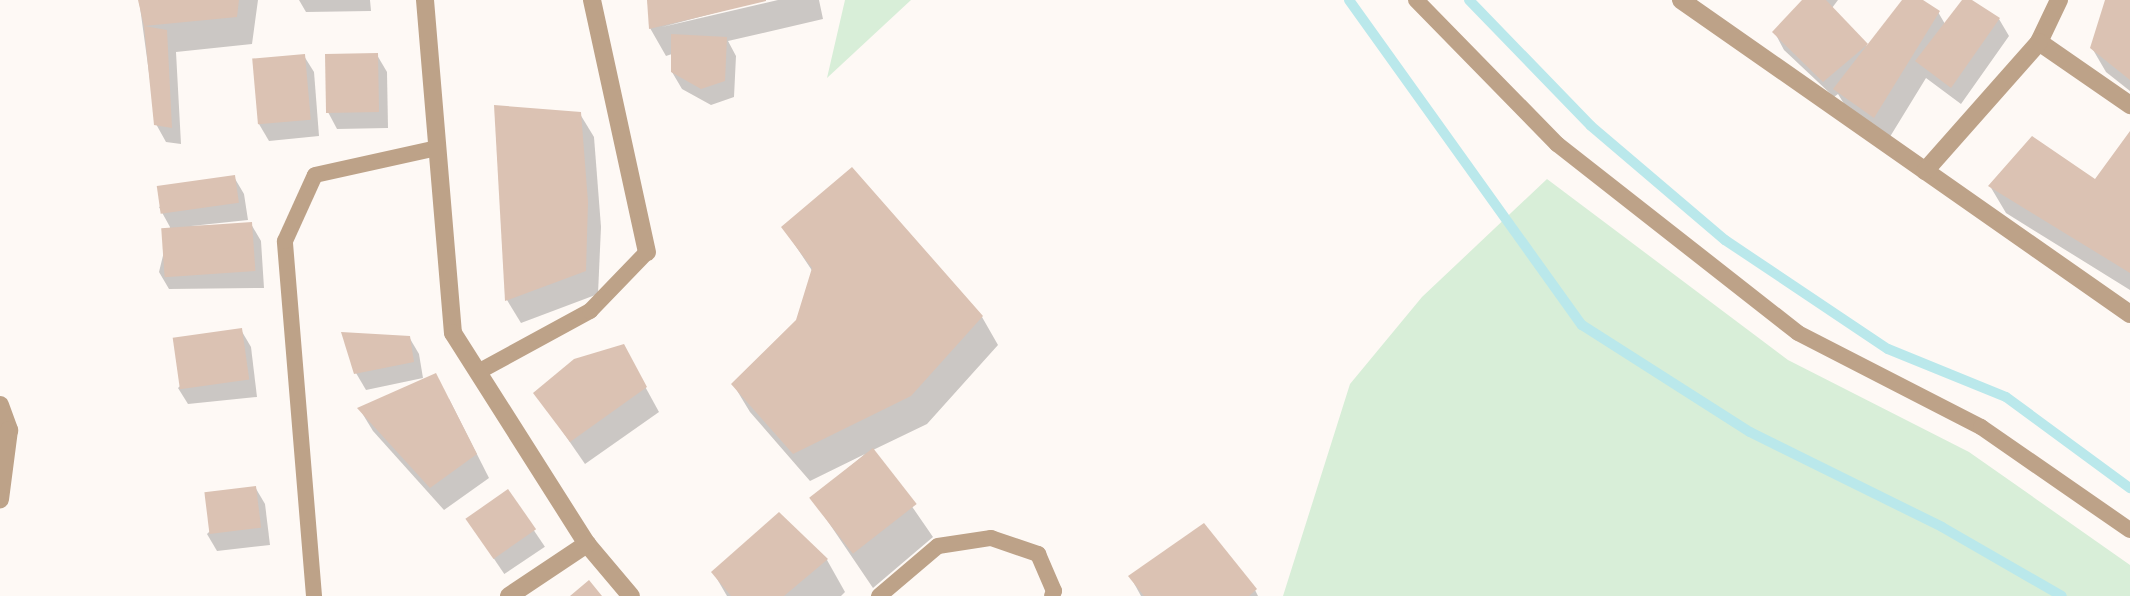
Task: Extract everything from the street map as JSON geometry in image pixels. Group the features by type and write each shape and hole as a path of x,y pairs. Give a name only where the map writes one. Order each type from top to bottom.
{"street":[{"path":"425,0 453,333 587,544 631,596"},
{"path":"592,0 647,252"},
{"path":"1681,0 2130,314"},
{"path":"1925,171 2039,42 2059,0"},
{"path":"2039,42 2130,104"},
{"path":"0,405 9,430 0,499"},
{"path":"509,596 587,544"}],"lane":[{"path":"1416,0 1557,144 1798,333 1981,427 2130,530"},
{"path":"314,596 285,241 315,175 438,148"},
{"path":"478,372 590,311 647,252"},
{"path":"879,596 938,546 991,538 1038,554 1054,591 1052,596"}],"green space":[{"path":"845,0 911,0 827,78"},
{"path":"1547,179 1788,360 1969,452 2130,565 2130,596 1283,596 1350,384 1422,297"}],"building":[{"path":"138,0 239,0 237,17 144,26"},
{"path":"647,0 766,0 766,1 649,29"},
{"path":"1802,0 1826,0 1868,44 1823,82 1772,32"},
{"path":"1902,0 1923,0 1940,11 1874,118 1833,89"},
{"path":"1962,0 1972,0 2000,18 1951,88 1915,61"},
{"path":"2105,0 2130,0 2130,80 2090,48"},
{"path":"144,26 167,30 172,128 154,125"},
{"path":"671,34 727,37 725,81 701,89 671,72"},
{"path":"378,53 379,112 326,113 325,54"},
{"path":"305,54 311,120 258,124 252,59"},
{"path":"494,105 581,112 588,202 586,271 505,301"},
{"path":"2130,131 2130,273 1988,186 2032,136 2095,179"},
{"path":"852,167 983,316 911,396 793,454 731,384 796,320 812,268 781,227"},
{"path":"235,175 239,203 161,214 157,186"},
{"path":"252,222 255,271 165,277 161,228"},
{"path":"242,328 249,379 180,389 173,338"},
{"path":"341,332 410,336 414,362 354,374"},
{"path":"624,344 647,387 570,442 533,393 574,359"},
{"path":"436,373 477,454 430,488 357,408"},
{"path":"873,448 917,504 853,554 809,498"},
{"path":"256,486 261,528 210,534 204,492"},
{"path":"508,489 536,529 494,559 465,519"},
{"path":"779,512 828,559 784,596 731,596 711,572"},
{"path":"1204,523 1257,589 1249,596 1144,596 1128,576"},
{"path":"589,580 602,596 570,596"}],"waterway":[{"path":"1349,0 1582,325 1750,432 1942,527 2062,596"},
{"path":"1469,0 1591,126 1725,240 1888,349 2006,397 2130,488"}]}
